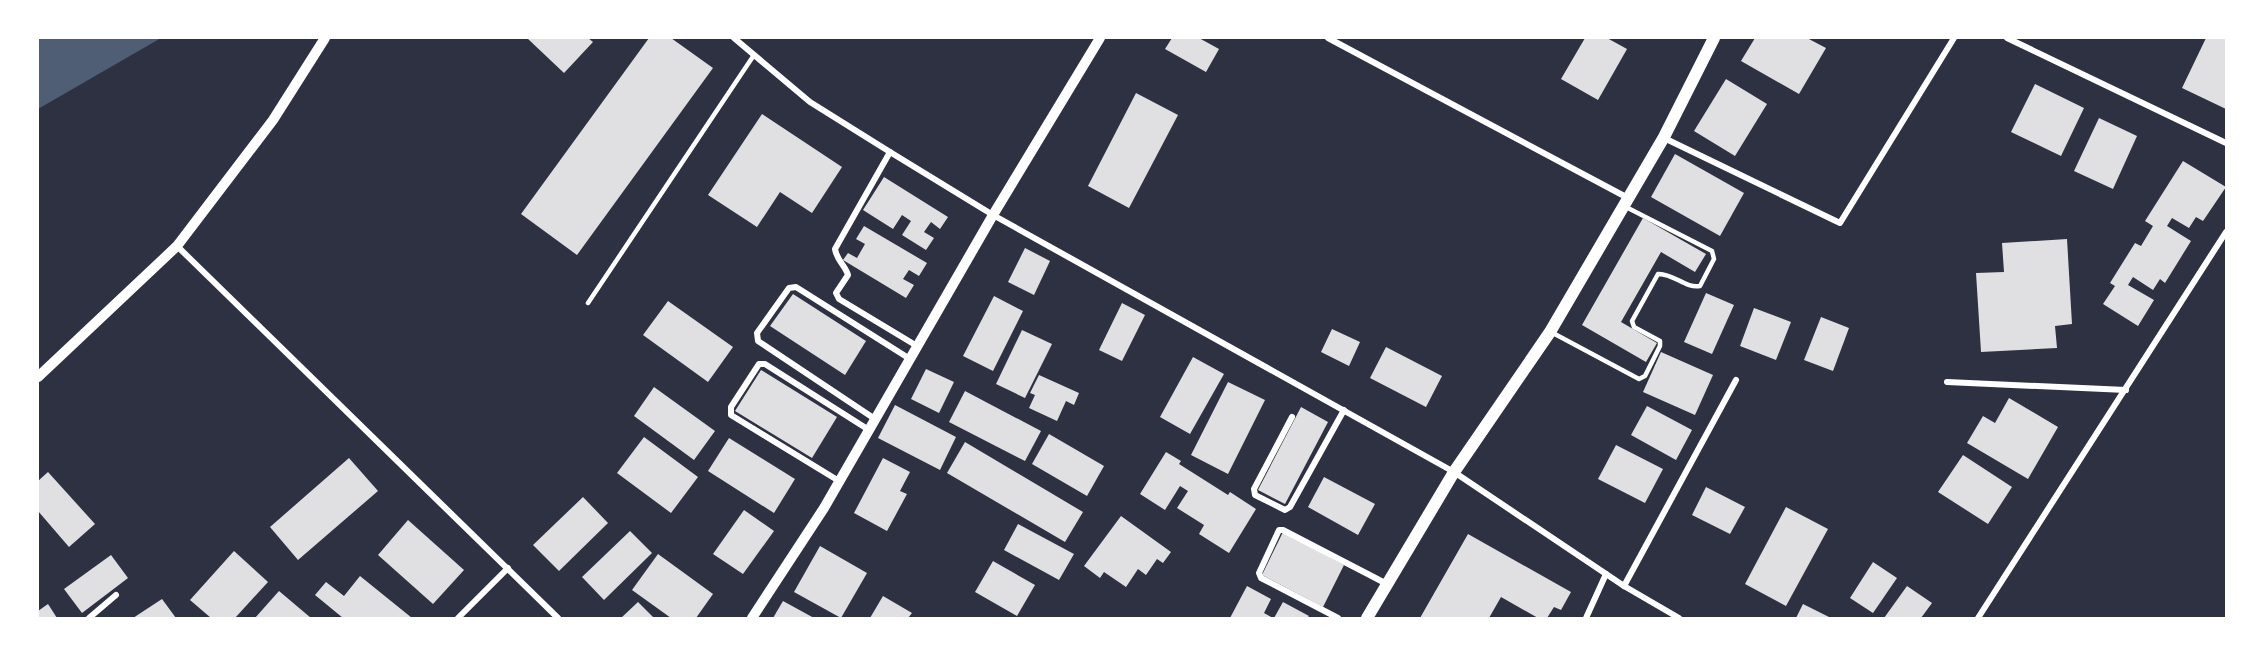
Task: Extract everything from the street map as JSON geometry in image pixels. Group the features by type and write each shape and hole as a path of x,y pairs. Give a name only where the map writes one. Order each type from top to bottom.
{"main road":[{"path":"1367,618 1455,472 1550,332 1664,137 1714,38"}],"street":[{"path":"38,377 177,246 273,120 325,38"},
{"path":"734,38 810,102 890,152 993,215 1455,472 1624,586 1679,618"},
{"path":"752,618 839,481 993,215 1100,38"},
{"path":"1328,38 1626,202"},
{"path":"1664,137 1840,223 1954,38"},
{"path":"2007,38 2020,40 2226,143"},
{"path":"890,152 835,249 837,260 848,275 836,293 839,299 917,346"},
{"path":"1978,618 2226,232"},
{"path":"177,246 558,618"},
{"path":"875,419 758,341 757,333 789,288 795,287 910,359"},
{"path":"839,481 731,415 731,407 759,364 765,364 868,430"},
{"path":"1624,586 1736,380"},
{"path":"1947,382 2126,390"},
{"path":"1292,417 1254,489 1255,495 1285,510 1290,507 1344,410"},
{"path":"1338,618 1261,578 1259,573 1279,530 1388,584"},
{"path":"458,618 508,568"},
{"path":"1587,618 1606,574"},
{"path":"89,618 116,595"}],"lane":[{"path":"588,303 754,55"},
{"path":"1550,332 1639,379 1645,376 1660,346 1660,341 1634,327 1632,321 1658,274 1664,273 1694,287 1700,286 1714,259 1712,251 1626,202"}],"water":[{"path":"38,38 161,38 38,109"}],"building":[{"path":"527,38 588,38 593,42 564,73"},
{"path":"649,38 671,38 713,68 577,255 521,214"},
{"path":"1172,38 1199,38 1219,49 1206,72 1165,49"},
{"path":"1585,38 1607,38 1627,49 1598,100 1561,79"},
{"path":"1755,38 1807,38 1826,48 1799,94 1741,61"},
{"path":"2206,38 2226,38 2226,109 2182,88"},
{"path":"1726,79 1767,104 1735,156 1694,131"},
{"path":"2035,84 2084,108 2061,156 2011,132"},
{"path":"1136,93 1178,115 1129,208 1088,186"},
{"path":"762,114 842,167 812,213 780,192 757,227 708,195"},
{"path":"2099,118 2137,136 2113,189 2074,171"},
{"path":"1675,154 1744,193 1720,236 1651,197"},
{"path":"2183,161 2226,187 2203,221 2196,217 2189,228 2172,218 2167,226 2191,241 2165,283 2160,279 2153,290 2133,277 2128,285 2154,300 2138,326 2103,304 2115,286 2110,283 2135,243 2141,246 2153,226 2145,221"},
{"path":"884,177 948,217 940,229 931,222 924,232 934,238 926,250 902,235 911,221 902,215 893,229 863,210"},
{"path":"1643,218 1706,254 1695,272 1661,252 1621,322 1657,343 1646,362 1582,325"},
{"path":"864,226 927,263 919,276 909,270 903,279 914,285 906,298 843,260 848,253 857,258 865,244 856,239"},
{"path":"2067,239 2072,324 2055,326 2057,348 1981,352 1976,273 2004,272 2002,243"},
{"path":"1025,248 1050,261 1034,295 1008,282"},
{"path":"1706,293 1734,305 1712,354 1684,342"},
{"path":"793,294 866,341 845,375 770,326"},
{"path":"994,296 1023,311 993,371 963,356"},
{"path":"668,301 733,347 708,382 643,335"},
{"path":"1122,303 1145,315 1122,361 1099,350"},
{"path":"1754,308 1791,322 1776,360 1740,346"},
{"path":"1821,317 1849,328 1833,371 1804,360"},
{"path":"1332,329 1360,342 1349,366 1321,352"},
{"path":"1022,330 1052,344 1025,398 996,384"},
{"path":"1386,347 1442,376 1426,407 1370,378"},
{"path":"1661,352 1713,375 1695,415 1643,392"},
{"path":"1193,357 1224,374 1190,434 1160,417"},
{"path":"926,369 954,382 939,413 911,399"},
{"path":"761,370 837,417 812,458 735,411"},
{"path":"1039,375 1079,393 1074,405 1066,401 1057,421 1029,408 1035,395 1030,393"},
{"path":"1228,382 1265,400 1228,474 1191,455"},
{"path":"654,387 715,431 694,460 634,416"},
{"path":"965,391 1041,431 1025,461 949,422"},
{"path":"2009,398 2058,427 2028,479 1967,443 1983,416 1995,423"},
{"path":"895,405 956,437 940,470 878,438"},
{"path":"1647,406 1692,430 1676,460 1631,435"},
{"path":"1301,407 1328,422 1285,504 1258,490"},
{"path":"1049,434 1104,466 1087,496 1032,464"},
{"path":"644,437 698,477 671,513 617,473"},
{"path":"729,438 795,479 774,513 708,471"},
{"path":"965,442 1083,512 1065,542 947,473"},
{"path":"1616,445 1663,469 1645,503 1598,479"},
{"path":"1166,452 1181,461 1179,464 1228,495 1230,492 1256,509 1229,553 1199,534 1204,525 1177,508 1188,491 1180,486 1165,510 1140,494"},
{"path":"1963,455 2012,487 1988,524 1938,492"},
{"path":"349,458 378,491 298,560 270,527"},
{"path":"883,458 910,472 900,491 907,494 887,531 854,513"},
{"path":"48,472 95,524 69,547 38,511 38,481"},
{"path":"1324,477 1375,504 1358,535 1308,507"},
{"path":"1706,487 1745,507 1730,534 1692,515"},
{"path":"583,497 608,523 559,571 533,545"},
{"path":"1786,507 1828,529 1786,606 1745,584"},
{"path":"744,510 774,531 743,574 713,554"},
{"path":"1121,516 1171,552 1163,563 1157,559 1146,575 1138,569 1126,587 1104,572 1100,578 1084,566"},
{"path":"408,520 464,570 433,604 378,555"},
{"path":"1018,524 1074,554 1059,580 1004,550"},
{"path":"630,531 652,553 604,600 582,577"},
{"path":"1283,532 1344,565 1323,607 1262,575"},
{"path":"1468,534 1571,592 1561,610 1554,607 1547,618 1538,618 1501,597 1489,618 1420,618"},
{"path":"820,546 867,573 841,618 794,592"},
{"path":"234,551 268,582 235,618 211,618 190,600"},
{"path":"658,554 713,594 696,618 671,618 632,590"},
{"path":"111,555 128,578 82,613 64,589"},
{"path":"993,561 1035,585 1017,616 975,592"},
{"path":"1873,562 1897,578 1873,613 1850,598"},
{"path":"360,576 412,618 343,618 315,595 326,582 344,596"},
{"path":"1247,586 1271,599 1264,613 1273,618 1230,618"},
{"path":"1907,586 1932,603 1921,618 1884,618"},
{"path":"279,591 311,618 255,618"},
{"path":"883,596 912,613 908,618 870,618"},
{"path":"162,599 176,618 133,618"},
{"path":"783,601 814,618 773,618"},
{"path":"638,602 654,618 621,618"},
{"path":"1283,602 1309,616 1307,618 1274,618"},
{"path":"48,604 57,618 38,618 38,611"},
{"path":"1803,604 1831,618 1796,618"}]}
